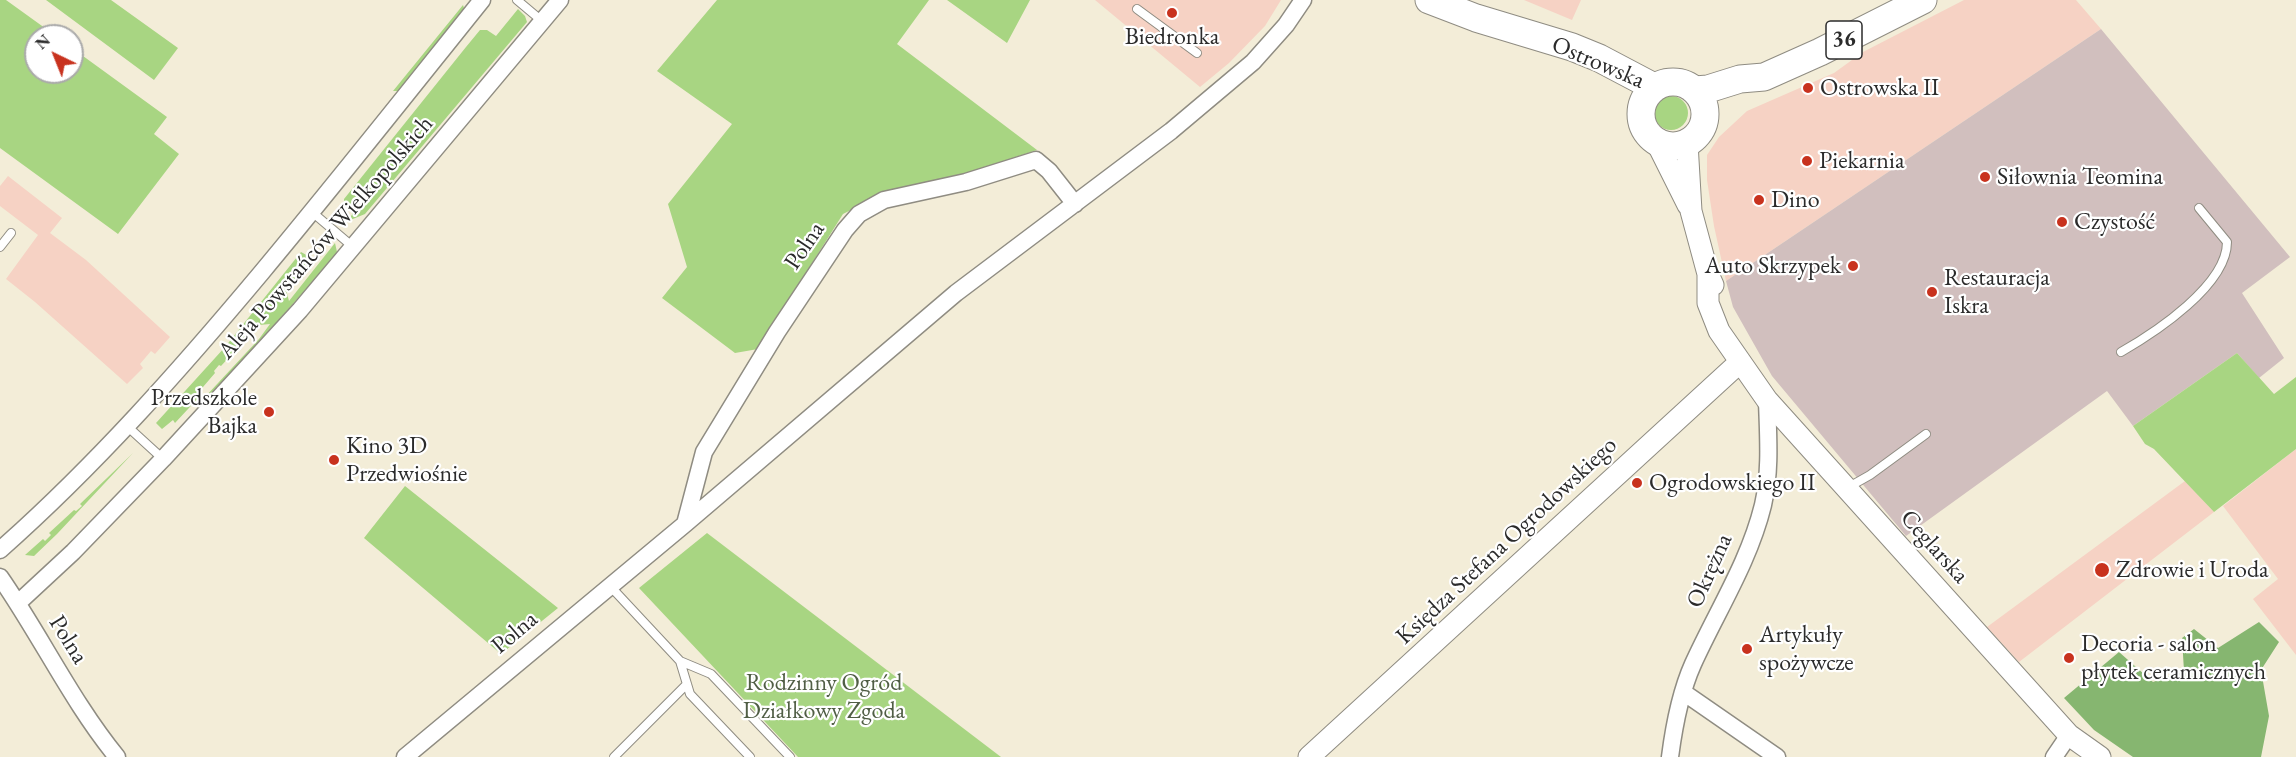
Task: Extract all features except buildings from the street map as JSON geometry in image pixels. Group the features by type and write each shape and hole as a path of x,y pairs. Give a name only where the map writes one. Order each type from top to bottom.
{"main road":[{"name":"Ostrowska","path":"1429,0 1572,47 1599,58 1654,87"},
{"name":"36","path":"1654,87 1671,81 1680,82 1700,102 1740,80 1764,77 1820,52 1923,0"},
{"name":"Ostrowska","path":"1542,39 1606,79 1631,101 1640,114"},
{"path":"1654,87 1642,105 1640,114 1647,134 1657,142 1678,147 1699,134 1700,102"}],"street":[{"name":"Aleja Powstańców Wielkopolskich","path":"0,550 46,510 128,427 209,335 312,212 482,0"},
{"name":"Aleja Powstańców Wielkopolskich","path":"18,603 73,552 163,459 300,310 561,0"},
{"name":"Polna","path":"405,757 956,293 1171,131 1253,62 1286,25 1304,0"},
{"name":"Ceglarska","path":"1657,142 1691,211 1708,274 1732,326 1740,362 1767,400 2069,735 2100,757"},
{"name":"Ceglarska","path":"1687,143 1691,211"},
{"name":"Polna","path":"684,524 704,452 777,332 845,230 859,214 884,200 966,182 1036,160 1048,171 1074,204"},
{"name":"Księdza Stefana Ogrodowskiego","path":"1309,757 1740,362"},
{"name":"Okrężna","path":"1670,757 1683,692 1693,665 1748,549 1763,505 1769,469 1767,400"},
{"name":"Polna","path":"0,577 64,680 117,757"},
{"path":"1683,692 1777,757"},
{"path":"2054,757 2069,735"}],"lane":[{"path":"517,0 542,21"},
{"path":"1137,9 1197,53"},
{"path":"2121,352 2149,336 2186,308 2227,254 2227,242 2199,208"},
{"path":"312,212 352,246"},
{"path":"0,246 11,233"},
{"path":"128,427 163,459"},
{"path":"1846,488 1870,475 1926,434"},
{"path":"610,586 680,661 711,674 790,757"},
{"path":"680,661 690,694 750,757"},
{"path":"614,757 687,684"}],"shaded area":[{"path":"1095,0 1281,0 1265,26 1229,63 1200,87"},
{"path":"1524,0 1581,0 1572,20"},
{"path":"1964,0 2076,0 2101,29 1726,281 1707,180 1707,155 1719,137 1747,111 1834,73 1863,52"},
{"path":"2101,29 2290,257 2242,293 2284,358 2259,378 2237,353 2133,426 2107,391 1906,536 1772,376 1733,307 1726,281"},
{"path":"8,176 62,218 50,233 86,260 170,337 155,354 151,351 140,364 143,368 127,384 6,279 38,235 0,206 0,186"},
{"path":"2296,449 2296,655 2253,599 2278,579 2223,506"},
{"name":"Zdrowie i Uroda","path":"2185,481 2214,512 2019,662 1987,627"}],"green space":[{"path":"0,0 6,0 39,24 24,24 24,84 84,84 84,57 167,117 154,134 179,154 118,234 0,148"},
{"path":"46,0 111,0 178,48 154,80 84,28 84,24 78,24"},
{"path":"717,0 929,0 897,44 1037,150 962,175 888,191 843,214 758,349 735,353 662,298 687,267 668,204 732,124 657,71"},
{"path":"947,0 1030,0 1007,43"},
{"path":"463,5 465,11 399,91 393,91"},
{"path":"518,9 527,22 365,214 348,221 356,208 358,209 363,203 361,201 366,195 364,191 352,207 344,202 344,199 480,30 487,30 496,36"},
{"path":"1671,96 1683,101 1688,113 1683,125 1671,130 1659,125 1654,113 1659,101"},
{"path":"335,243 337,252 333,259 208,399 205,397 270,324 259,325 240,346 238,344 234,352 221,366 219,365 197,394 201,395 175,423 173,420 162,429 156,423 225,347 301,252 310,257 310,260 296,273 298,275 286,290 289,301"},
{"path":"2237,353 2274,394 2296,377 2296,449 2214,512 2154,449 2145,444 2133,426"},
{"path":"133,453 34,556 25,555 43,539 45,541 51,535 49,533 74,510 82,506 80,504"},
{"path":"405,486 558,608 501,654 364,538"},
{"name":"Rodzinny Ogród Działkowy Zgoda","path":"707,533 1001,757 798,757 639,588"},
{"path":"2259,622 2279,642 2261,670 2269,716 2261,757 2133,757 2094,730 2064,698 2119,652 2153,682 2184,671 2182,638 2194,629 2218,648"}],"place":[{"name":"Biedronka","path":"1172,13"},
{"name":"Ostrowska II","path":"1808,88"},
{"name":"Piekarnia","path":"1807,161"},
{"name":"Siłownia Teomina","path":"1985,177"},
{"name":"Dino","path":"1759,200"},
{"name":"Czystość","path":"2062,222"},
{"name":"Auto Skrzypek","path":"1853,266"},
{"name":"Restauracja Iskra","path":"1932,292"},
{"name":"Przedszkole Bajka","path":"269,412"},
{"name":"Kino 3D Przedwiośnie","path":"334,460"},
{"name":"Ogrodowskiego II","path":"1637,483"},
{"name":"Zdrowie i Uroda","path":"2102,570"},
{"name":"Artykuły spożywcze","path":"1747,649"},
{"name":"Decoria - salon płytek ceramicznych","path":"2069,658"}]}
